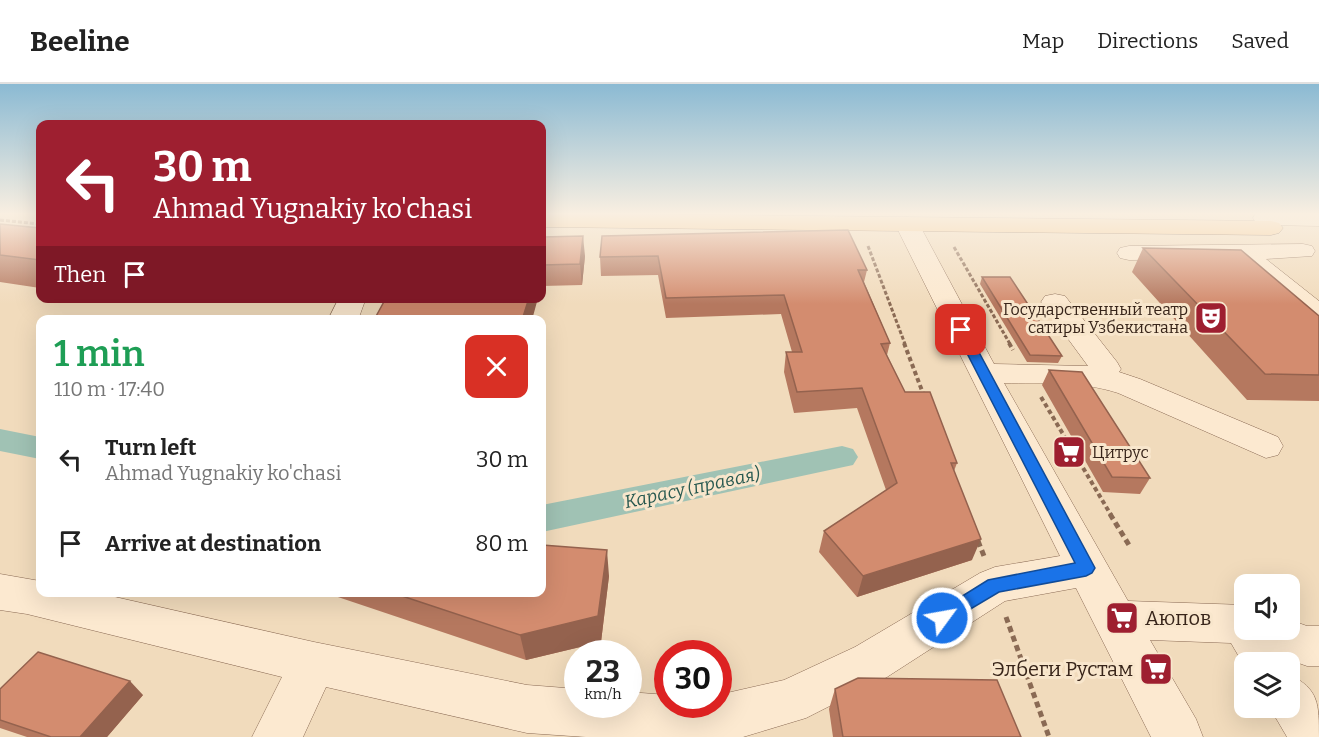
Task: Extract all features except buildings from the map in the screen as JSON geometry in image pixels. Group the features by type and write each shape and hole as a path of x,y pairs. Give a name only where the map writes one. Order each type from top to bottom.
{"street":[{"path":"917,243 1086,568 1178,737"},
{"path":"1294,243 1311,258"},
{"path":"1129,253 1243,252 1311,258"},
{"path":"1243,252 1319,315"},
{"path":"1055,302 1106,369 1101,377"},
{"path":"983,373 1079,374 1101,377 1130,386 1266,446"},
{"path":"46,597 314,663 527,709 707,722 789,702 871,663 995,585 1086,568"},
{"path":"1115,620 1234,626"},
{"path":"1288,640 1307,646 1319,646"},
{"path":"278,737 314,663"},
{"path":"1300,714 1315,737"}],"path":[{"path":"868,245 925,399"},
{"path":"974,530 1049,737"}],"waterway":[{"name":"Карасу (правая)","path":"0,440 36,447"},
{"name":"Карасу (правая)","path":"546,518 842,457"}],"place":[{"name":"Государственный театр сатиры Узбекистана","path":"1211,318"},
{"name":"Цитрус","path":"1069,452"},
{"name":"Аюпов","path":"1122,618"},
{"name":"Элбеги Рустам","path":"1156,669"}],"route":[{"path":"942,618 995,585 1086,568 961,330"}]}
